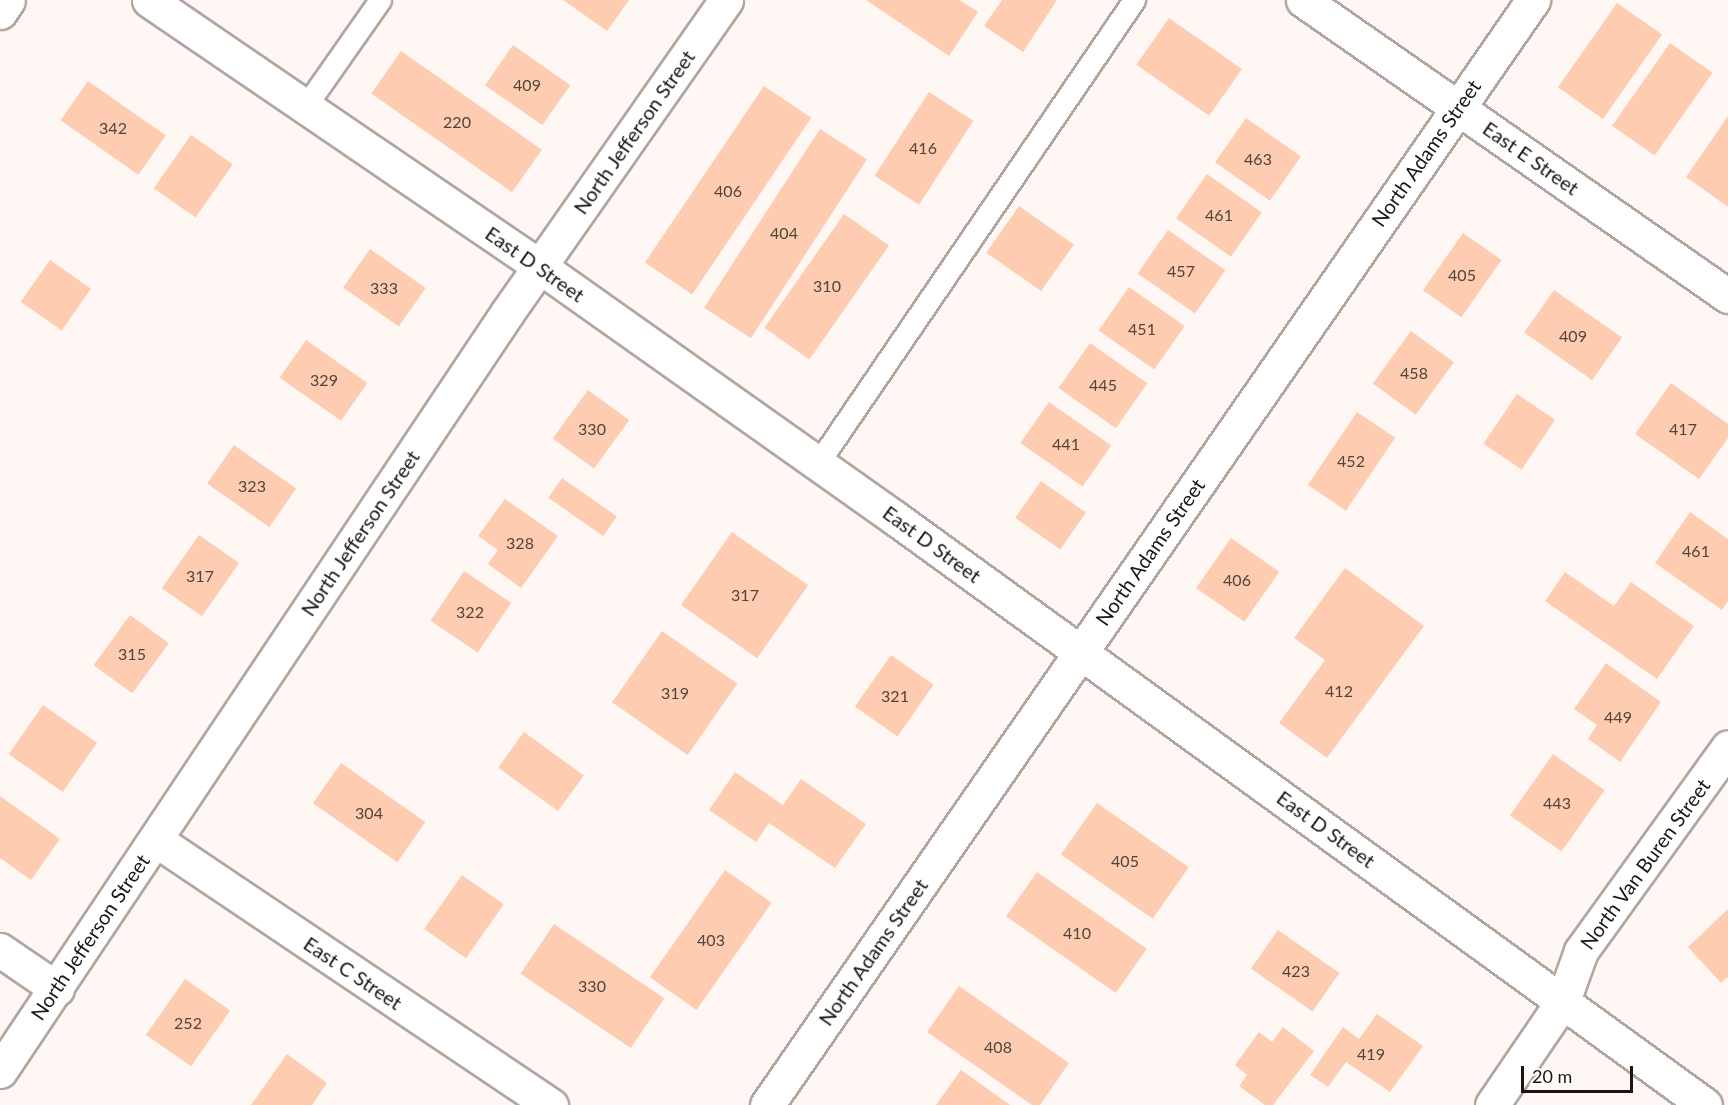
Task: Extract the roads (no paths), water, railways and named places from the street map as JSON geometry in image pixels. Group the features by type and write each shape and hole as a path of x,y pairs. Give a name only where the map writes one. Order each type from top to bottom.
{"street":[{"path":"0,12 8,0"},
{"name":"East D Street","path":"149,0 539,266 818,463 1081,651 1705,1105"},
{"name":"North Jefferson Street","path":"0,1071 539,266 726,0"},
{"name":"East E Street","path":"1303,0 1728,296"},
{"name":"North Adams Street","path":"767,1105 1533,0"},
{"name":"North Van Buren Street","path":"1492,1105 1563,1001 1581,951 1728,747"},
{"name":"East C Street","path":"156,840 551,1105"},
{"path":"0,950 57,988"}],"lane":[{"path":"306,107 380,0"},
{"path":"818,463 1134,0"}]}
